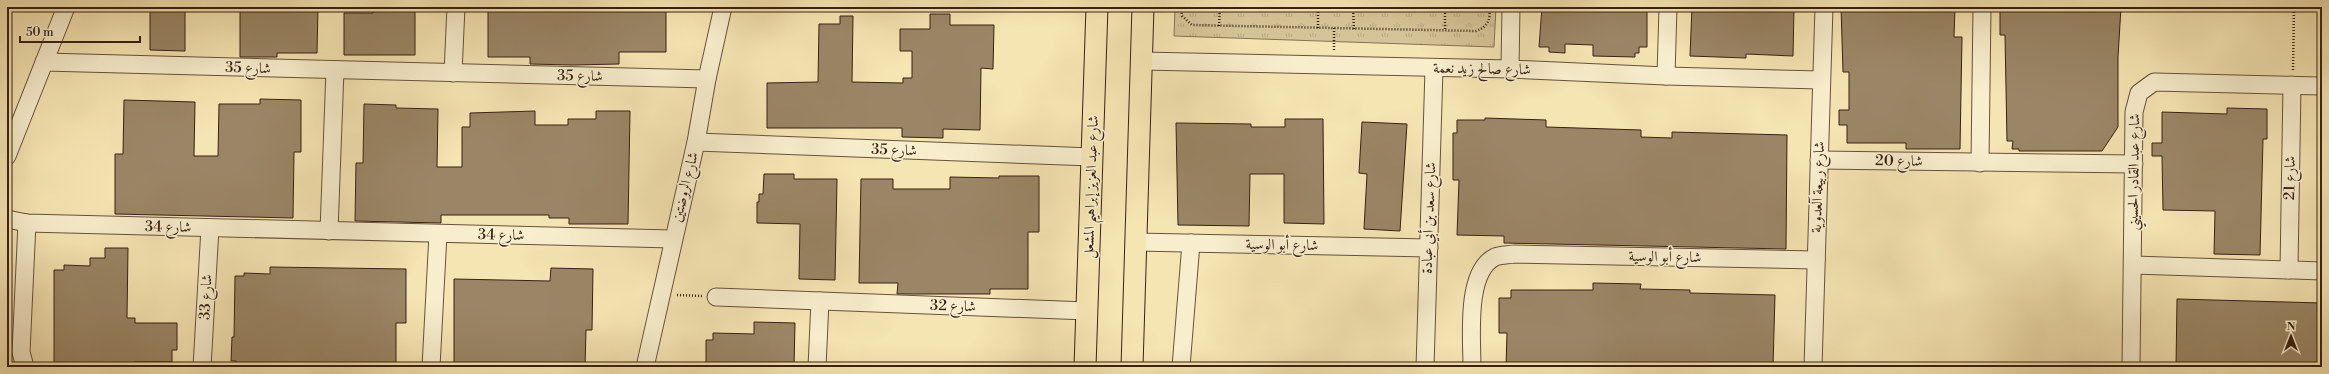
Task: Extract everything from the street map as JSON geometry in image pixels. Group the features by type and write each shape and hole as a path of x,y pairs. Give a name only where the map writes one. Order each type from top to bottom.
{"main road":[{"name":"شارع عبد العزيز إبراهيم المشعل","path":"1085,367 1097,7"},
{"path":"1132,367 1143,7"}],"street":[{"path":"7,156 66,7"},
{"path":"453,73 456,7"},
{"name":"شارع الروضتين","path":"644,367 672,239 696,142 707,79 723,7"},
{"path":"1510,69 1511,7"},
{"path":"1666,76 1668,7"},
{"name":"شارع ربيعة آلعدوية","path":"1813,367 1824,7"},
{"path":"1980,163 1982,7"},
{"name":"شارع صالح زيد نعمة","path":"1142,61 1333,65 1434,69 1510,69 1666,76 1821,80"},
{"name":"شارع 35","path":"44,62 707,79"},
{"name":"شارع سعد بن أبي عبادة","path":"1425,367 1434,69"},
{"path":"329,231 336,70"},
{"name":"شارع عبد القادر الحسيني","path":"2131,367 2134,164 2136,105 2139,93 2154,82 2322,86"},
{"name":"شارع 21","path":"2289,270 2292,86"},
{"name":"شارع 35","path":"696,142 1092,157"},
{"name":"شارع 20","path":"1819,160 2134,164"},
{"name":"شارع 34","path":"7,219 27,223 672,239"},
{"path":"25,367 21,352 27,223"},
{"name":"شارع 33","path":"202,367 210,228"},
{"path":"431,367 438,234"},
{"name":"شارع أبو الوسية","path":"1136,242 1428,248"},
{"path":"1181,367 1191,243"},
{"name":"شارع أبو الوسية","path":"1472,367 1474,293 1477,276 1484,265 1496,256 1514,254 1816,260"},
{"path":"2133,265 2322,271"},
{"name":"شارع 32","path":"716,297 1087,311"},
{"path":"817,367 820,300"}],"path":[{"path":"1181,7 1182,16 1192,25 1476,31 1482,29 1491,16 1489,7"},
{"path":"1219,26 1220,7"},
{"path":"1318,7 1318,28"},
{"path":"1353,7 1354,29"},
{"path":"1445,7 1445,30"},
{"path":"2292,86 2294,7"},
{"path":"1333,65 1334,28"},
{"path":"660,295 716,297"}],"green space":[{"path":"1175,7 1496,7 1494,47 1174,36"}],"building":[{"path":"150,7 185,7 185,51 150,50"},
{"path":"240,7 318,7 317,53 277,53 277,57 240,57"},
{"path":"374,7 415,7 415,55 344,55 344,13 373,13"},
{"path":"563,7 666,7 666,52 619,52 619,64 530,64 530,57 488,57 488,10 563,10"},
{"path":"1542,7 1647,7 1647,47 1639,47 1639,53 1635,53 1635,57 1593,56 1593,45 1565,44 1565,53 1549,52 1549,47 1539,47"},
{"path":"1692,7 1794,7 1793,56 1746,54 1746,58 1690,56"},
{"path":"1841,7 1955,7 1954,37 1962,37 1960,149 1906,149 1906,143 1847,143 1847,125 1839,125 1839,110 1849,110 1849,72 1843,72"},
{"path":"2000,7 2121,7 2118,57 2118,127 2102,151 2019,151 2019,149 2012,149 2013,141 2007,141 2005,35 2000,35"},
{"path":"930,14 950,14 950,25 994,25 993,69 981,68 980,130 943,129 943,138 902,137 902,128 767,128 767,83 818,82 819,24 840,24 840,16 853,16 852,82 903,83 903,78 912,78 912,51 900,51 900,29 930,29"},
{"path":"260,99 301,100 301,152 294,152 293,218 115,214 115,154 123,154 124,100 195,102 194,156 218,156 219,104 260,104"},
{"path":"364,104 396,105 396,108 438,109 437,167 462,167 462,127 470,127 470,113 535,111 535,125 568,125 568,119 596,119 596,111 630,111 628,224 569,224 569,218 549,218 549,215 441,215 441,223 355,221 356,163 363,163"},
{"path":"2227,108 2267,109 2267,139 2263,139 2260,255 2214,254 2215,211 2163,210 2162,156 2152,156 2152,143 2162,143 2162,112 2227,114"},
{"path":"1485,118 1546,120 1546,127 1641,130 1641,137 1672,138 1672,132 1787,135 1786,249 1504,243 1504,236 1457,235 1459,180 1453,180 1453,133 1457,133 1457,120 1485,120"},
{"path":"1285,119 1323,119 1324,224 1284,223 1284,174 1250,174 1249,226 1178,225 1176,123 1251,124 1251,127 1285,127"},
{"path":"1362,122 1407,124 1400,231 1364,229 1367,174 1359,173"},
{"path":"764,174 794,174 794,179 837,179 835,280 799,279 800,224 757,223 757,202 759,202 759,194 763,194"},
{"path":"999,176 1039,176 1039,232 1028,232 1028,289 990,289 990,294 897,294 898,283 859,283 861,179 893,179 893,189 950,189 950,177 999,178"},
{"path":"105,248 128,248 127,318 135,318 135,323 177,323 177,350 172,350 172,362 134,362 134,367 54,367 54,270 64,270 64,265 90,266 90,258 105,258"},
{"path":"270,267 406,269 406,323 396,323 396,367 236,367 236,361 231,361 232,337 234,337 235,276 244,276 244,273 270,274"},
{"path":"551,268 593,269 592,330 586,330 585,367 454,367 454,279 550,281"},
{"path":"1593,283 1641,284 1640,289 1690,290 1690,293 1775,295 1773,367 1506,367 1507,333 1499,333 1499,298 1511,298 1511,290 1593,290"},
{"path":"2177,299 2322,303 2322,367 2176,367"},
{"path":"754,322 795,323 794,367 706,367 706,340 713,340 713,333 754,334"}]}
